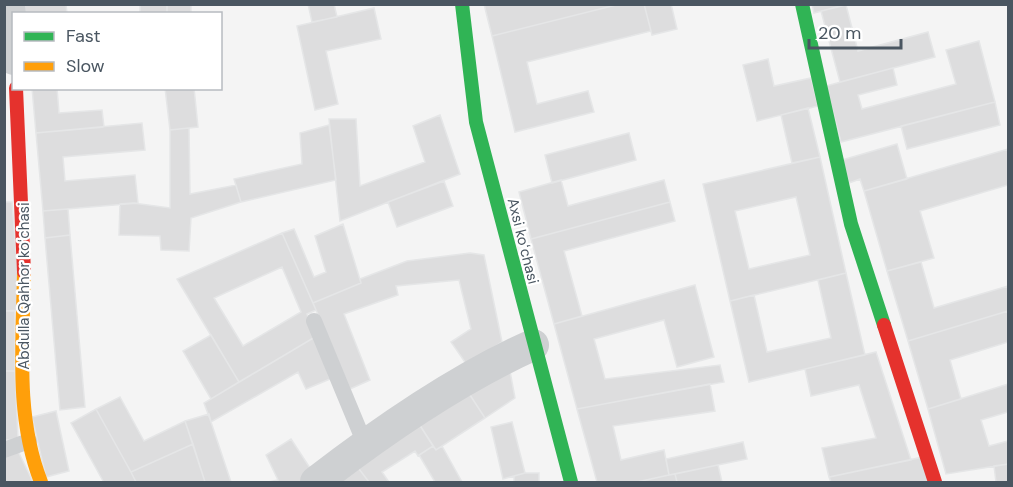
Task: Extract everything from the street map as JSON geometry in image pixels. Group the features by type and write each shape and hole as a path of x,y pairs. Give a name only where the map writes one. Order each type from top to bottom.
{"street":[{"path":"9,4 12,37"},
{"name":"Axsi koʻchasi","path":"462,4 476,122 533,345 572,483"},
{"path":"802,4 831,143 851,224 935,483"},
{"name":"Abdulla Qahhor koʻchasi","path":"16,90 23,174 25,391 29,441 41,483"},
{"path":"316,483 365,444 501,359 533,345"}],"lane":[{"path":"314,321 365,444"},
{"path":"4,450 29,441"}],"building":[{"path":"25,4 66,4 67,12 25,12"},
{"path":"140,4 167,4 167,12 140,12"},
{"path":"167,4 191,4 191,12 167,12"},
{"path":"308,4 334,4 337,17 312,22"},
{"path":"484,4 616,4 616,5 492,36"},
{"path":"620,4 644,4 651,31 527,62 537,104 588,91 594,112 515,132 492,36"},
{"path":"644,4 671,4 677,29 652,35"},
{"path":"812,4 848,4 814,13"},
{"path":"846,5 858,51 928,32 935,57 840,82 821,11"},
{"path":"374,8 381,39 326,51 338,104 315,110 297,26"},
{"path":"979,41 995,102 841,142 826,86 893,68 897,85 858,95 862,109 956,84 946,50"},
{"path":"768,59 774,86 811,78 818,106 757,121 743,65"},
{"path":"32,90 57,90 59,113 102,110 104,127 36,133"},
{"path":"165,90 194,90 198,127 170,130"},
{"path":"995,102 1000,125 907,149 901,126"},
{"path":"808,108 820,157 792,163 781,115"},
{"path":"440,115 460,174 340,221 329,119 356,119 360,186 425,162 413,126"},
{"path":"142,123 145,150 63,157 65,181 135,175 138,203 43,211 36,133"},
{"path":"329,125 336,180 241,202 234,179 302,164 300,133"},
{"path":"189,128 190,194 236,185 241,202 191,218 189,251 161,250 160,236 119,235 120,204 133,203 170,208 170,130"},
{"path":"629,133 636,160 552,183 545,155"},
{"path":"897,144 907,179 864,191 860,179 849,183 842,160"},
{"path":"1008,149 1008,185 920,211 934,258 887,271 864,191"},
{"path":"820,157 846,273 730,301 703,184","holes":["796,197 810,255 749,269 735,211"]},
{"path":"561,180 568,206 664,180 670,202 531,239 519,192"},
{"path":"444,181 453,206 397,227 388,202"},
{"path":"4,202 12,202 21,310 4,311"},
{"path":"670,202 675,221 564,251 582,316 554,324 531,239"},
{"path":"68,209 70,235 45,238 43,211"},
{"path":"343,224 361,283 313,303 282,233 294,229 314,277 326,272 315,236"},
{"path":"282,233 316,310 307,314 315,337 239,382 177,279","holes":["282,267 301,312 243,346 214,298"]},
{"path":"70,235 85,407 60,410 45,238"},
{"path":"470,253 484,255 502,342 467,365 451,342 471,329 459,280 396,286 398,295 344,314 370,380 350,389 313,303 361,283 360,279 407,261"},
{"path":"921,262 934,308 1008,286 1008,311 908,341 887,271"},
{"path":"846,273 865,355 749,382 730,301 754,295 767,352 831,338 818,280"},
{"path":"695,285 714,357 677,367 664,320 594,339 605,379 720,365 724,382 577,409 554,324"},
{"path":"4,311 15,311 15,371 4,371"},
{"path":"1008,311 1008,342 950,360 961,399 928,409 908,341"},
{"path":"211,335 239,382 211,399 183,351"},
{"path":"315,337 330,379 306,389 298,372 211,422 204,403"},
{"path":"876,352 911,460 829,477 822,448 876,438 859,385 811,396 805,369"},
{"path":"509,366 515,398 485,418 468,392"},
{"path":"4,371 15,371 18,439 4,440"},
{"path":"710,384 715,411 613,426 621,460 664,450 669,475 637,482 597,482 577,409"},
{"path":"1008,384 1008,412 981,420 989,446 1008,441 1008,464 946,474 928,409"},
{"path":"468,392 485,418 436,450 419,424"},
{"path":"120,397 144,441 185,421 193,444 131,472 96,409"},
{"path":"96,409 136,482 100,482 103,481 71,423"},
{"path":"56,411 69,471 46,477 32,417"},
{"path":"209,414 231,482 205,482 185,421"},
{"path":"512,422 525,473 503,479 491,427"},
{"path":"419,424 433,446 418,456 415,451 382,472 389,482 369,482 356,465"},
{"path":"291,439 314,474 303,482 268,482 278,480 266,455"},
{"path":"743,442 747,459 669,475 666,459"},
{"path":"193,444 205,482 136,482 131,472"},
{"path":"433,446 436,450 442,446 462,482 435,482 419,455"},
{"path":"17,449 33,482 4,482 4,454"},
{"path":"923,457 928,482 831,482 829,477"},
{"path":"1008,464 1008,482 996,482 994,466"},
{"path":"356,465 369,482 333,482"},
{"path":"718,465 722,482 677,482 675,474"},
{"path":"539,473 539,482 514,482 514,476"},
{"path":"675,474 677,482 637,482 669,475"}],"traffic: fast":[{"path":"462,4 476,122 571,482"},
{"path":"802,4 851,224 884,325"}],"traffic: slow":[{"path":"24,272 22,352 24,405 27,431 41,482"}],"traffic: jam":[{"path":"16,90 24,272"},
{"path":"884,325 935,482"}]}
